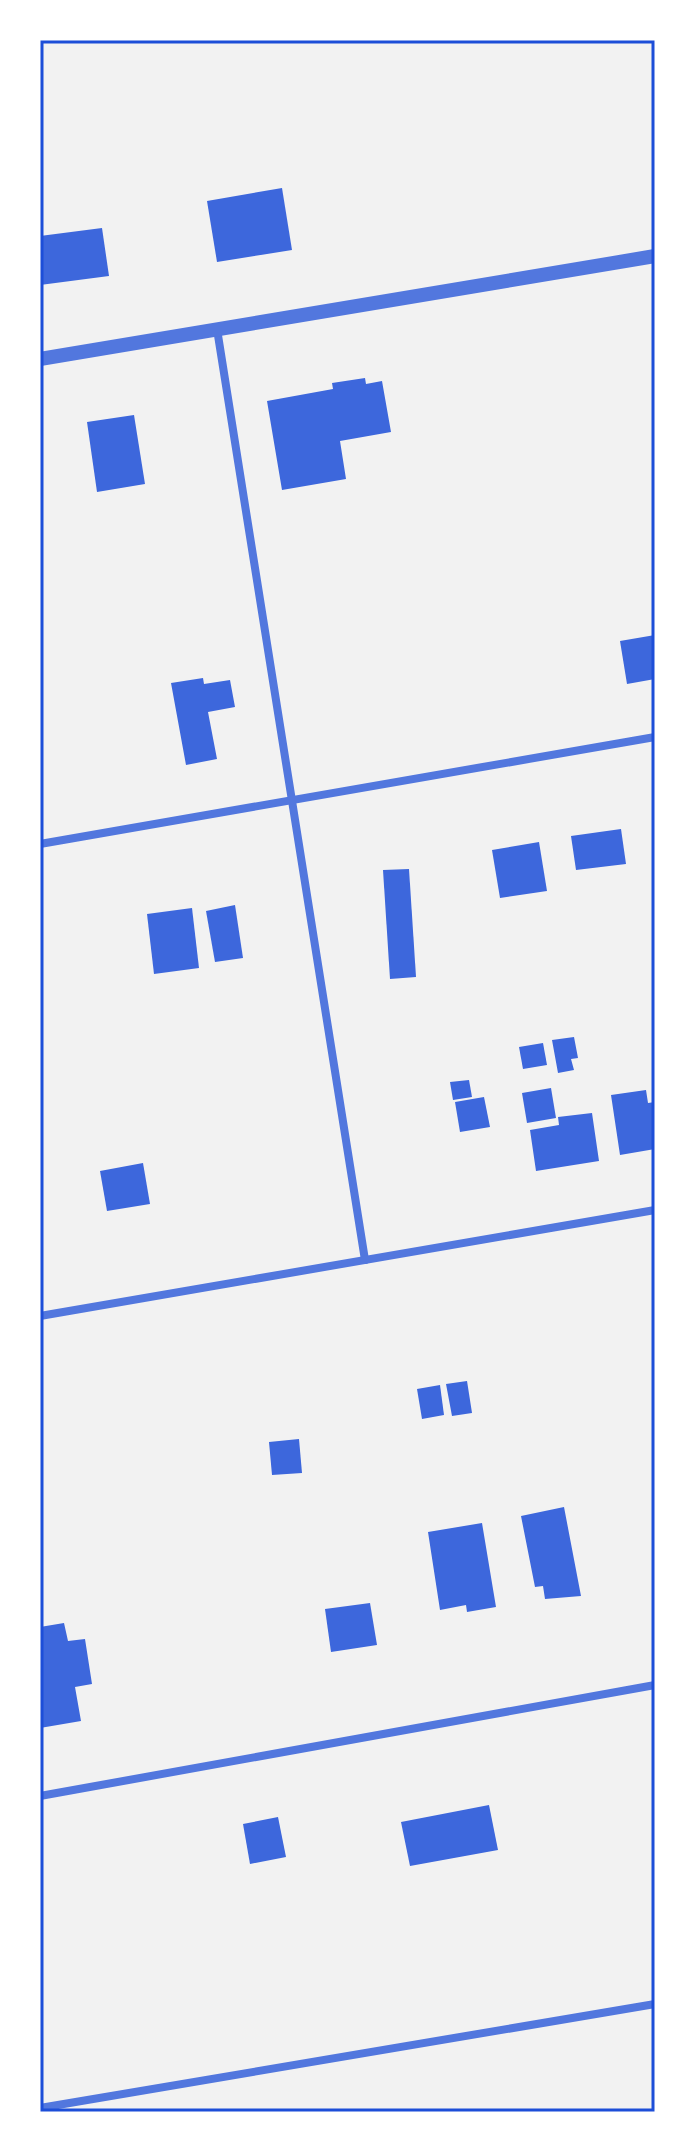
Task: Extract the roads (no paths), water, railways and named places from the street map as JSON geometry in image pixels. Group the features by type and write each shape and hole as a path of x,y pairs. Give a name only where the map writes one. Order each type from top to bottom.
{"street":[{"path":"40,359 655,256"},
{"path":"217,329 365,1260"},
{"path":"40,844 655,737"},
{"path":"40,1316 655,1210"},
{"path":"40,1796 655,1685"},
{"path":"40,2108 655,2004"}]}
